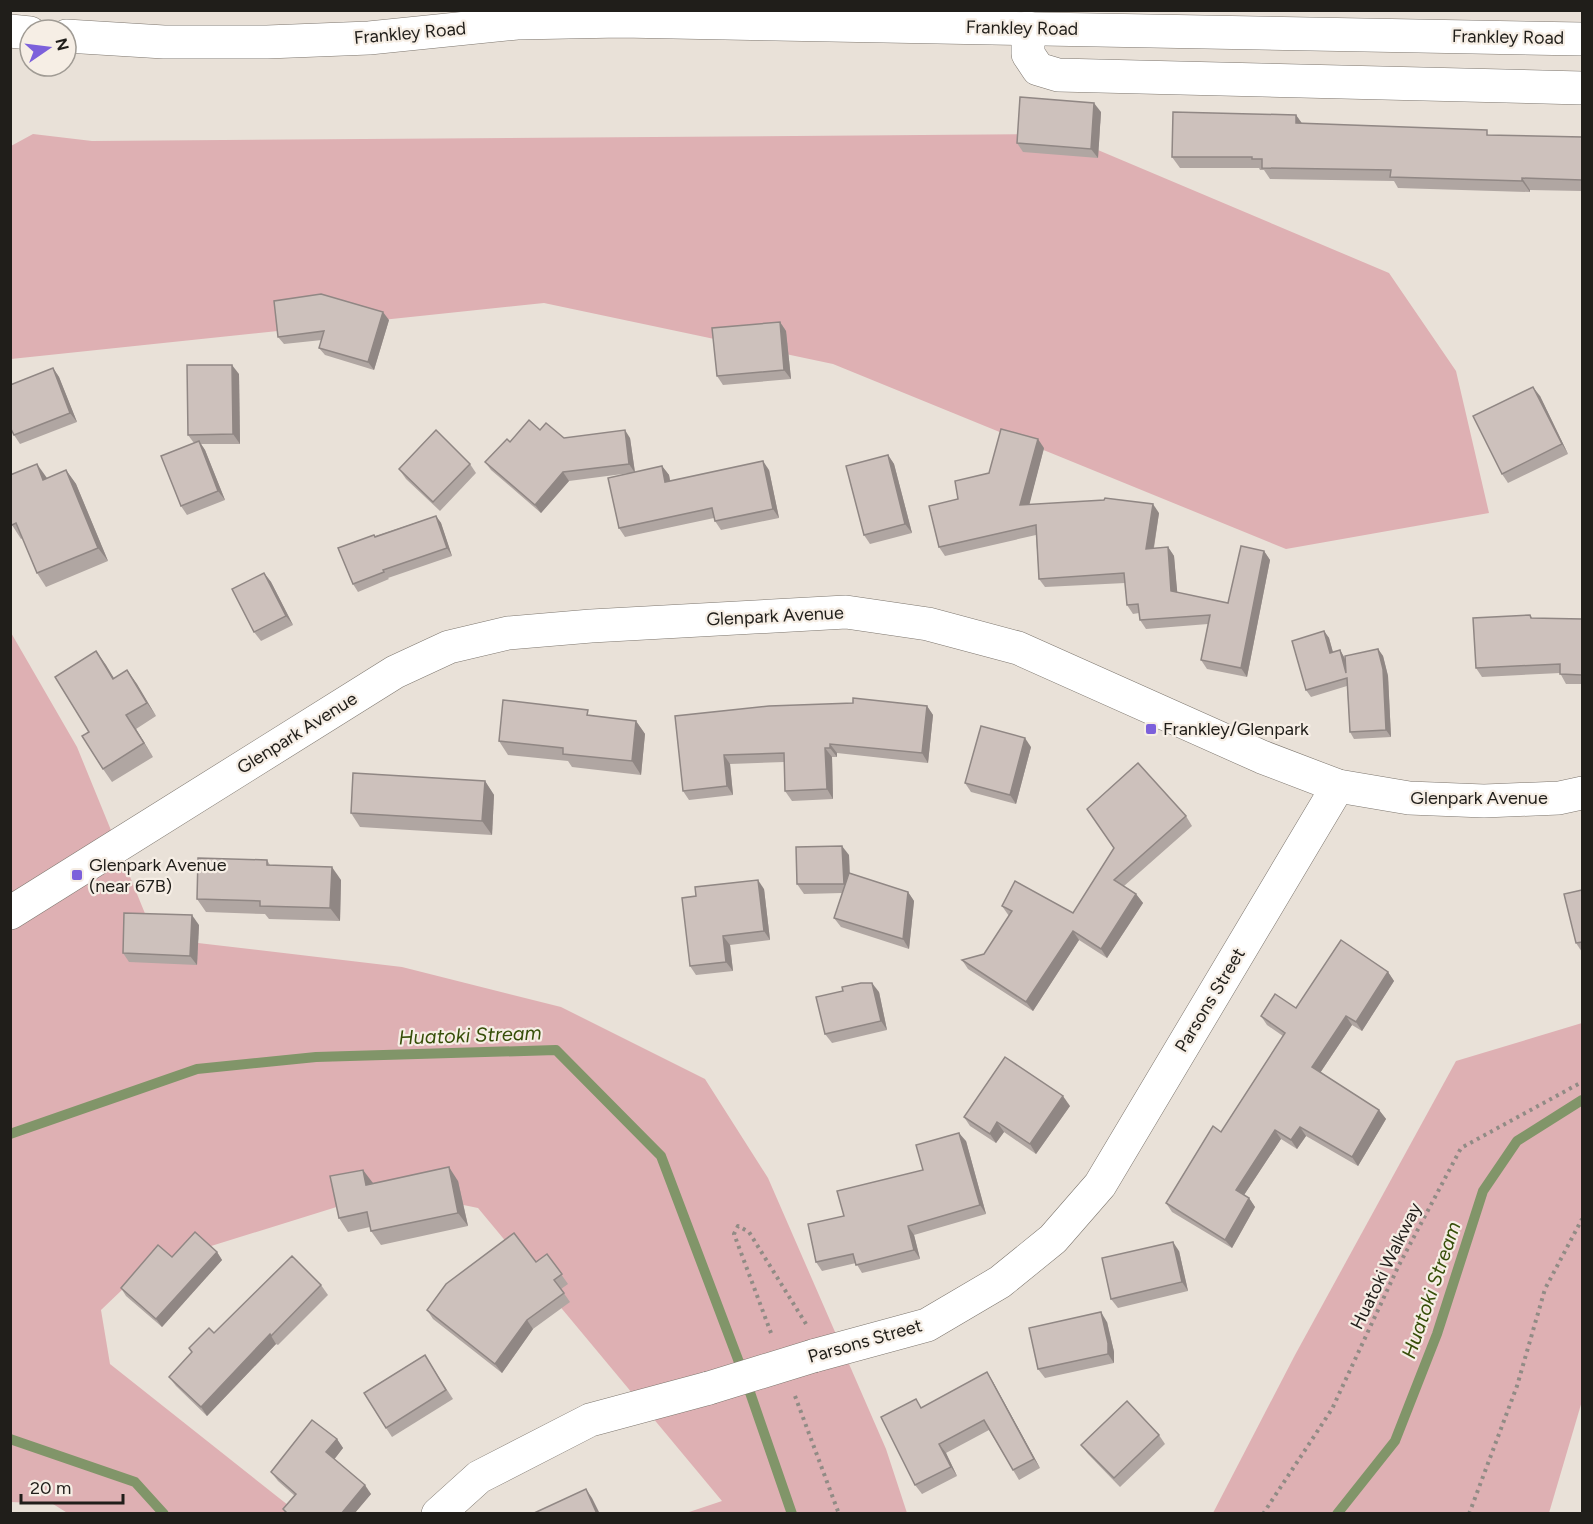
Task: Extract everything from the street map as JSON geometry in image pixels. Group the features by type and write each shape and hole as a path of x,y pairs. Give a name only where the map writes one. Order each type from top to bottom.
{"street":[{"name":"Frankley Road","path":"78,37 164,42 267,42 369,38 517,23 621,21 1582,39"},
{"path":"1028,28 1028,54 1038,69 1058,75 1582,88"},
{"name":"Glenpark Avenue","path":"10,913 395,672 449,647 508,633 591,626 846,612 928,624 1018,648 1262,757 1338,786 1409,798 1484,801 1559,798 1582,793"},
{"name":"Parsons Street","path":"438,1514 479,1477 590,1420 927,1325 1000,1282 1053,1239 1100,1185 1338,786"}],"path":[{"name":"Huatoki Walkway","path":"1263,1514 1332,1409 1398,1267 1461,1148 1582,1082"},
{"path":"1468,1514 1517,1386 1545,1289 1582,1219"}],"shaded area":[{"path":"33,134 92,141 1060,134 1389,273 1456,371 1489,513 1286,549 833,364 544,303 11,359 11,146"},
{"path":"10,631 77,747 155,938 402,967 561,1007 705,1079 768,1178 886,1449 907,1513 686,1513 722,1501 478,1208 391,1190 147,1266 101,1310 110,1364 298,1513 69,1514 53,1504 11,1502"},
{"path":"1582,1023 1582,1401 1549,1513 1213,1513 1295,1355 1456,1061"}],"building":[{"path":"1020,97 1094,103 1091,149 1017,143"},
{"path":"1173,112 1296,115 1296,123 1487,130 1487,135 1582,137 1582,180 1522,178 1522,181 1390,177 1391,170 1262,168 1262,159 1252,159 1252,157 1172,157"},
{"path":"321,294 383,312 368,362 319,348 324,331 278,337 274,301"},
{"path":"780,322 784,370 717,376 712,328"},
{"path":"187,365 232,365 233,434 188,435"},
{"path":"53,368 70,413 14,435 10,427 10,385"},
{"path":"1533,387 1562,444 1502,474 1473,416"},
{"path":"529,420 540,430 546,423 564,438 625,430 629,464 563,472 535,505 485,462 507,439 510,442"},
{"path":"1001,429 1038,439 1020,505 1104,500 1105,498 1153,504 1146,549 1168,547 1171,591 1228,603 1241,546 1264,551 1241,668 1201,660 1210,615 1140,620 1138,604 1127,605 1124,573 1039,579 1036,525 939,547 929,506 958,499 955,481 989,473"},
{"path":"436,430 470,464 433,502 399,469"},
{"path":"199,441 218,491 181,506 161,456"},
{"path":"888,455 905,524 864,535 846,466"},
{"path":"763,461 773,509 715,521 712,508 619,528 608,478 662,466 665,482"},
{"path":"37,464 43,480 66,470 98,548 37,573 16,523 12,525 10,522 10,475"},
{"path":"436,516 447,548 383,570 384,572 353,584 338,548"},
{"path":"264,573 286,616 254,632 232,589"},
{"path":"1530,615 1531,618 1582,619 1582,675 1560,674 1560,664 1476,668 1473,618"},
{"path":"1324,631 1330,653 1340,650 1346,673 1345,656 1378,649 1383,669 1386,730 1350,732 1347,678 1306,690 1292,641"},
{"path":"96,651 113,679 127,670 147,703 126,715 144,743 103,769 82,736 89,732 55,677"},
{"path":"853,698 927,706 922,753 830,744 830,748 825,748 827,789 785,791 784,753 724,755 727,786 683,791 675,716 769,706 853,703"},
{"path":"503,700 588,710 587,715 636,721 632,761 563,754 563,748 499,741"},
{"path":"981,726 1025,738 1010,795 965,783"},
{"path":"1138,763 1186,816 1114,880 1136,894 1101,949 1073,931 1026,1002 962,960 984,954 1012,911 1002,906 1015,881 1073,913 1114,848 1087,809"},
{"path":"353,773 485,781 482,821 351,813"},
{"path":"842,846 844,884 797,884 796,847"},
{"path":"198,858 267,860 267,865 332,867 330,908 260,906 260,901 197,899"},
{"path":"849,873 908,892 903,939 834,918"},
{"path":"758,880 764,931 723,936 726,962 690,966 682,898 696,896 695,887"},
{"path":"1582,890 1582,942 1576,943 1564,894"},
{"path":"124,913 192,915 190,956 123,953"},
{"path":"1341,940 1388,972 1356,1022 1346,1016 1312,1067 1379,1110 1352,1157 1300,1127 1291,1140 1275,1130 1236,1190 1249,1198 1225,1240 1166,1203 1213,1126 1221,1132 1285,1033 1261,1016 1275,994 1296,1008"},
{"path":"872,983 881,1021 825,1034 816,997 843,991 842,987"},
{"path":"1005,1057 1063,1096 1030,1144 997,1122 990,1134 964,1117"},
{"path":"959,1133 980,1205 908,1226 914,1250 856,1265 853,1254 816,1262 808,1224 844,1216 837,1191 923,1170 916,1145"},
{"path":"449,1167 458,1213 371,1231 367,1212 339,1218 330,1176 363,1170 366,1185"},
{"path":"195,1232 217,1252 156,1319 121,1288 158,1245 172,1257"},
{"path":"514,1233 536,1262 547,1254 562,1274 554,1280 564,1293 527,1320 495,1364 427,1310 446,1284"},
{"path":"1173,1242 1182,1282 1111,1299 1102,1258"},
{"path":"292,1256 321,1285 271,1336 270,1334 201,1407 169,1377 192,1352 189,1348 209,1328 214,1333"},
{"path":"1101,1312 1108,1343 1108,1354 1038,1369 1029,1328"},
{"path":"425,1355 446,1390 386,1428 364,1393"},
{"path":"987,1372 1034,1459 1013,1470 984,1420 939,1444 951,1467 915,1485 881,1417 916,1399 921,1408"},
{"path":"1127,1401 1159,1435 1114,1478 1081,1445"},
{"path":"312,1420 337,1439 326,1452 365,1485 341,1514 288,1514 283,1509 296,1494 271,1472"},
{"path":"586,1489 597,1514 532,1514"}],"waterway":[{"name":"Huatoki Stream","path":"10,1134 197,1069 316,1057 556,1050 661,1156 745,1378 792,1514"},
{"name":"Huatoki Stream","path":"1337,1514 1395,1441 1437,1334 1483,1191 1517,1141 1582,1100"},
{"name":"Huatoki Stream","path":"10,1439 135,1482 164,1514"}],"place":[{"name":"Frankley/Glenpark","path":"1151,729"},
{"name":"Glenpark Avenue (near 67B)","path":"77,875"}]}
